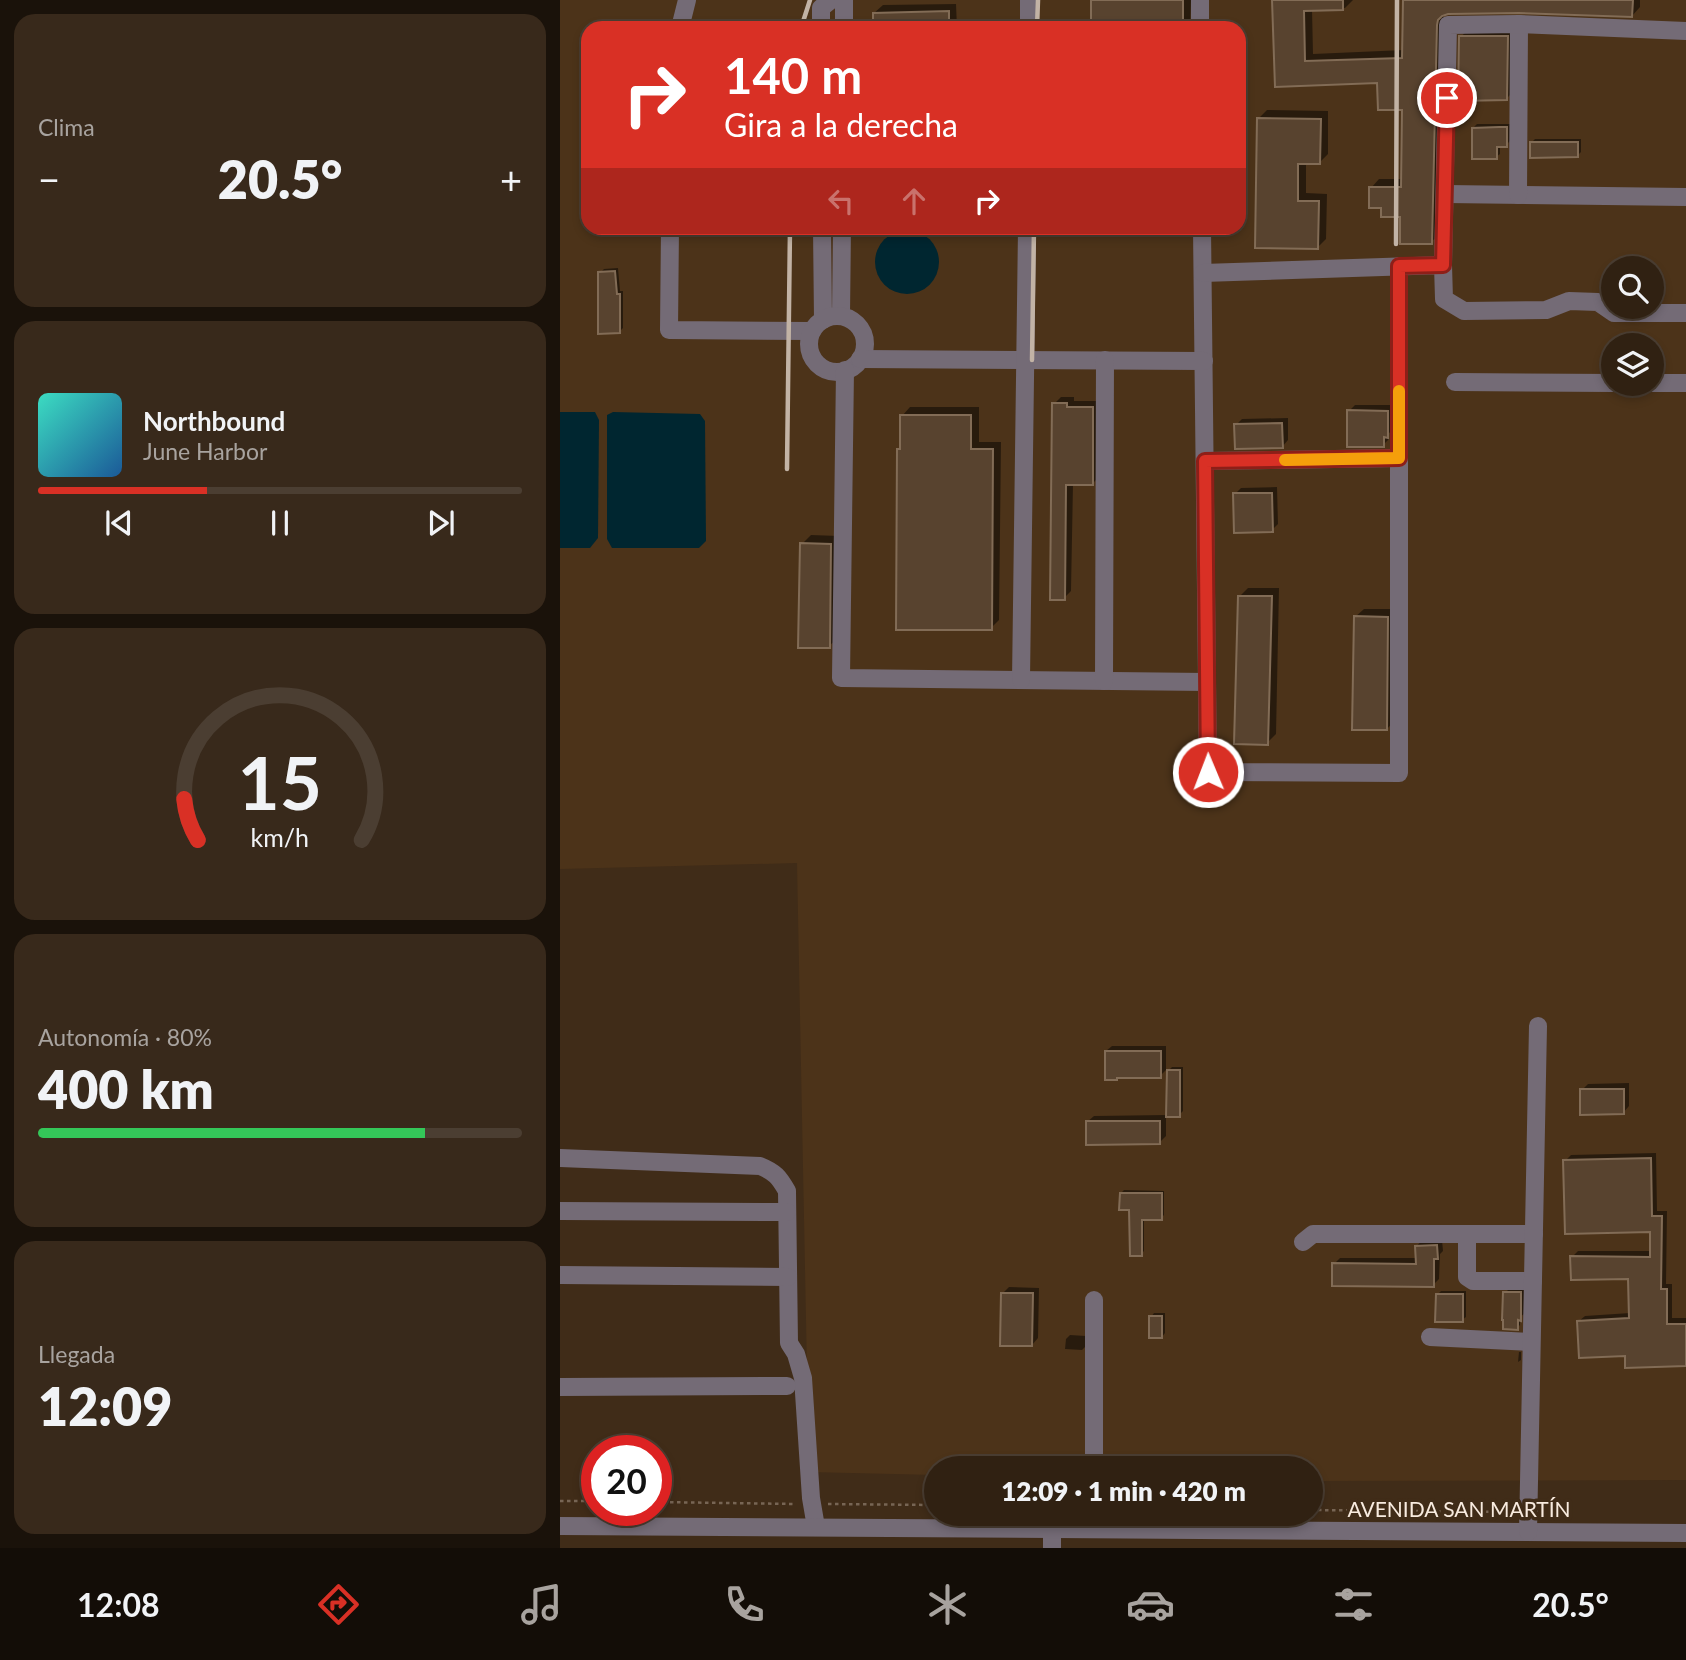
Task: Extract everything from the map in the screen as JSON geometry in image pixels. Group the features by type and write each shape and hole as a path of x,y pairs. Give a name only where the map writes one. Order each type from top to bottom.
{"street":[{"path":"682,21 687,0"},
{"path":"821,21 821,8 831,0"},
{"path":"844,0 844,21"},
{"path":"1029,0 1029,21"},
{"path":"1200,0 1200,21"},
{"path":"1686,31 1519,24 1448,26 1443,265 1444,299 1464,311 1546,310 1569,301 1598,302 1614,313 1686,313"},
{"path":"1518,195 1519,24"},
{"path":"1446,194 1686,197"},
{"path":"670,235 669,330 850,319 862,332 864,351 853,365 841,678 1207,681"},
{"path":"822,235 825,322"},
{"path":"841,235 825,322 809,342 813,359 828,370 836,372 853,365 1025,360 1204,361"},
{"path":"1021,680 1027,235"},
{"path":"1202,235 1208,772 1399,773 1399,266"},
{"path":"1203,272 1443,265"},
{"path":"1104,681 1105,360"},
{"path":"1455,382 1601,383"},
{"path":"1664,383 1686,383"},
{"path":"1205,461 1399,458"},
{"path":"1528,1532 1538,1026"},
{"path":"560,1158 761,1166 774,1172 782,1183 787,1191 789,1343 796,1354 803,1378 811,1498 816,1527"},
{"path":"560,1210 787,1212"},
{"path":"1303,1242 1313,1234 1534,1234"},
{"path":"1467,1234 1467,1277 1472,1281 1533,1281"},
{"path":"560,1275 788,1277"},
{"path":"1094,1300 1094,1456"},
{"path":"1430,1337 1531,1342"},
{"path":"560,1387 788,1386"},
{"name":"AVENIDA SAN MARTÍN","path":"560,1525 1052,1529 1068,1526"},
{"name":"AVENIDA SAN MARTÍN","path":"1291,1526 1528,1532 1592,1540 1686,1533"},
{"path":"1052,1529 1052,1548"}],"path":[{"path":"560,1501 581,1501"},
{"path":"1323,1510 1528,1513"}],"shaded area":[{"path":"560,0 1686,0 1686,1480 1323,1481 1323,1456 924,1456 924,1475 809,1472 797,863 560,869"}],"water":[{"path":"889,235 925,235 934,244 938,256 934,280 919,292 895,292 884,285 877,274 877,250"},
{"path":"560,412 595,412 599,420 598,538 590,548 560,548"},
{"path":"613,412 700,414 705,421 706,541 699,548 612,548 607,539 607,415"}],"building":[{"path":"1091,0 1183,0 1183,21 1091,21"},
{"path":"1272,0 1343,0 1343,10 1304,11 1305,61 1402,58 1403,0 1633,0 1632,17 1519,13 1448,14 1438,20 1432,244 1400,244 1400,217 1381,217 1381,208 1369,208 1369,187 1401,187 1402,110 1378,110 1377,83 1275,87"},
{"path":"949,11 949,21 873,21 873,13"},
{"path":"1459,36 1508,36 1507,100 1458,101"},
{"path":"1257,118 1321,119 1320,164 1298,164 1298,201 1319,201 1318,249 1255,248"},
{"path":"1507,127 1507,147 1497,147 1497,159 1472,159 1472,128"},
{"path":"1530,142 1578,142 1578,157 1530,158"},
{"path":"615,271 617,294 620,294 620,333 598,334 598,272"},
{"path":"1052,403 1067,403 1067,407 1093,407 1093,485 1066,485 1065,600 1050,600"},
{"path":"1347,410 1388,411 1388,438 1384,437 1384,447 1347,447"},
{"path":"900,415 971,415 971,449 993,449 992,630 896,630 897,449 900,449"},
{"path":"1282,423 1283,448 1235,449 1234,424"},
{"path":"1233,493 1272,493 1273,532 1234,533"},
{"path":"800,543 831,544 830,648 798,648"},
{"path":"1238,596 1272,596 1268,745 1234,744"},
{"path":"1354,616 1388,617 1387,730 1352,730"},
{"path":"1105,1051 1161,1051 1161,1078 1105,1080"},
{"path":"1167,1070 1180,1070 1180,1117 1166,1117"},
{"path":"1580,1089 1624,1089 1624,1114 1580,1115"},
{"path":"1086,1121 1160,1121 1160,1144 1086,1145"},
{"path":"1651,1158 1652,1216 1662,1216 1661,1289 1667,1289 1667,1324 1686,1324 1686,1366 1625,1368 1625,1356 1579,1358 1577,1321 1629,1318 1628,1279 1571,1280 1570,1256 1650,1257 1650,1232 1565,1234 1563,1160"},
{"path":"1120,1193 1162,1193 1162,1220 1142,1220 1142,1256 1130,1256 1129,1210 1119,1210"},
{"path":"1437,1245 1434,1287 1332,1286 1332,1263 1416,1264 1415,1246"},
{"path":"1503,1292 1521,1292 1521,1321 1518,1320 1518,1330 1503,1329"},
{"path":"1001,1293 1033,1293 1032,1346 1000,1346"},
{"path":"1436,1294 1463,1294 1463,1322 1435,1322"},
{"path":"1149,1316 1162,1316 1162,1338 1149,1338"}],"railway":[{"path":"803,21 810,0"},
{"path":"1037,21 1038,0"},
{"path":"1396,244 1397,0"},
{"path":"787,469 790,235"},
{"path":"1032,360 1034,235"}],"slow traffic":[{"path":"1285,460 1399,458 1399,391"}],"route":[{"path":"1208,772 1205,461 1399,458 1399,266 1443,265 1447,98"}]}
